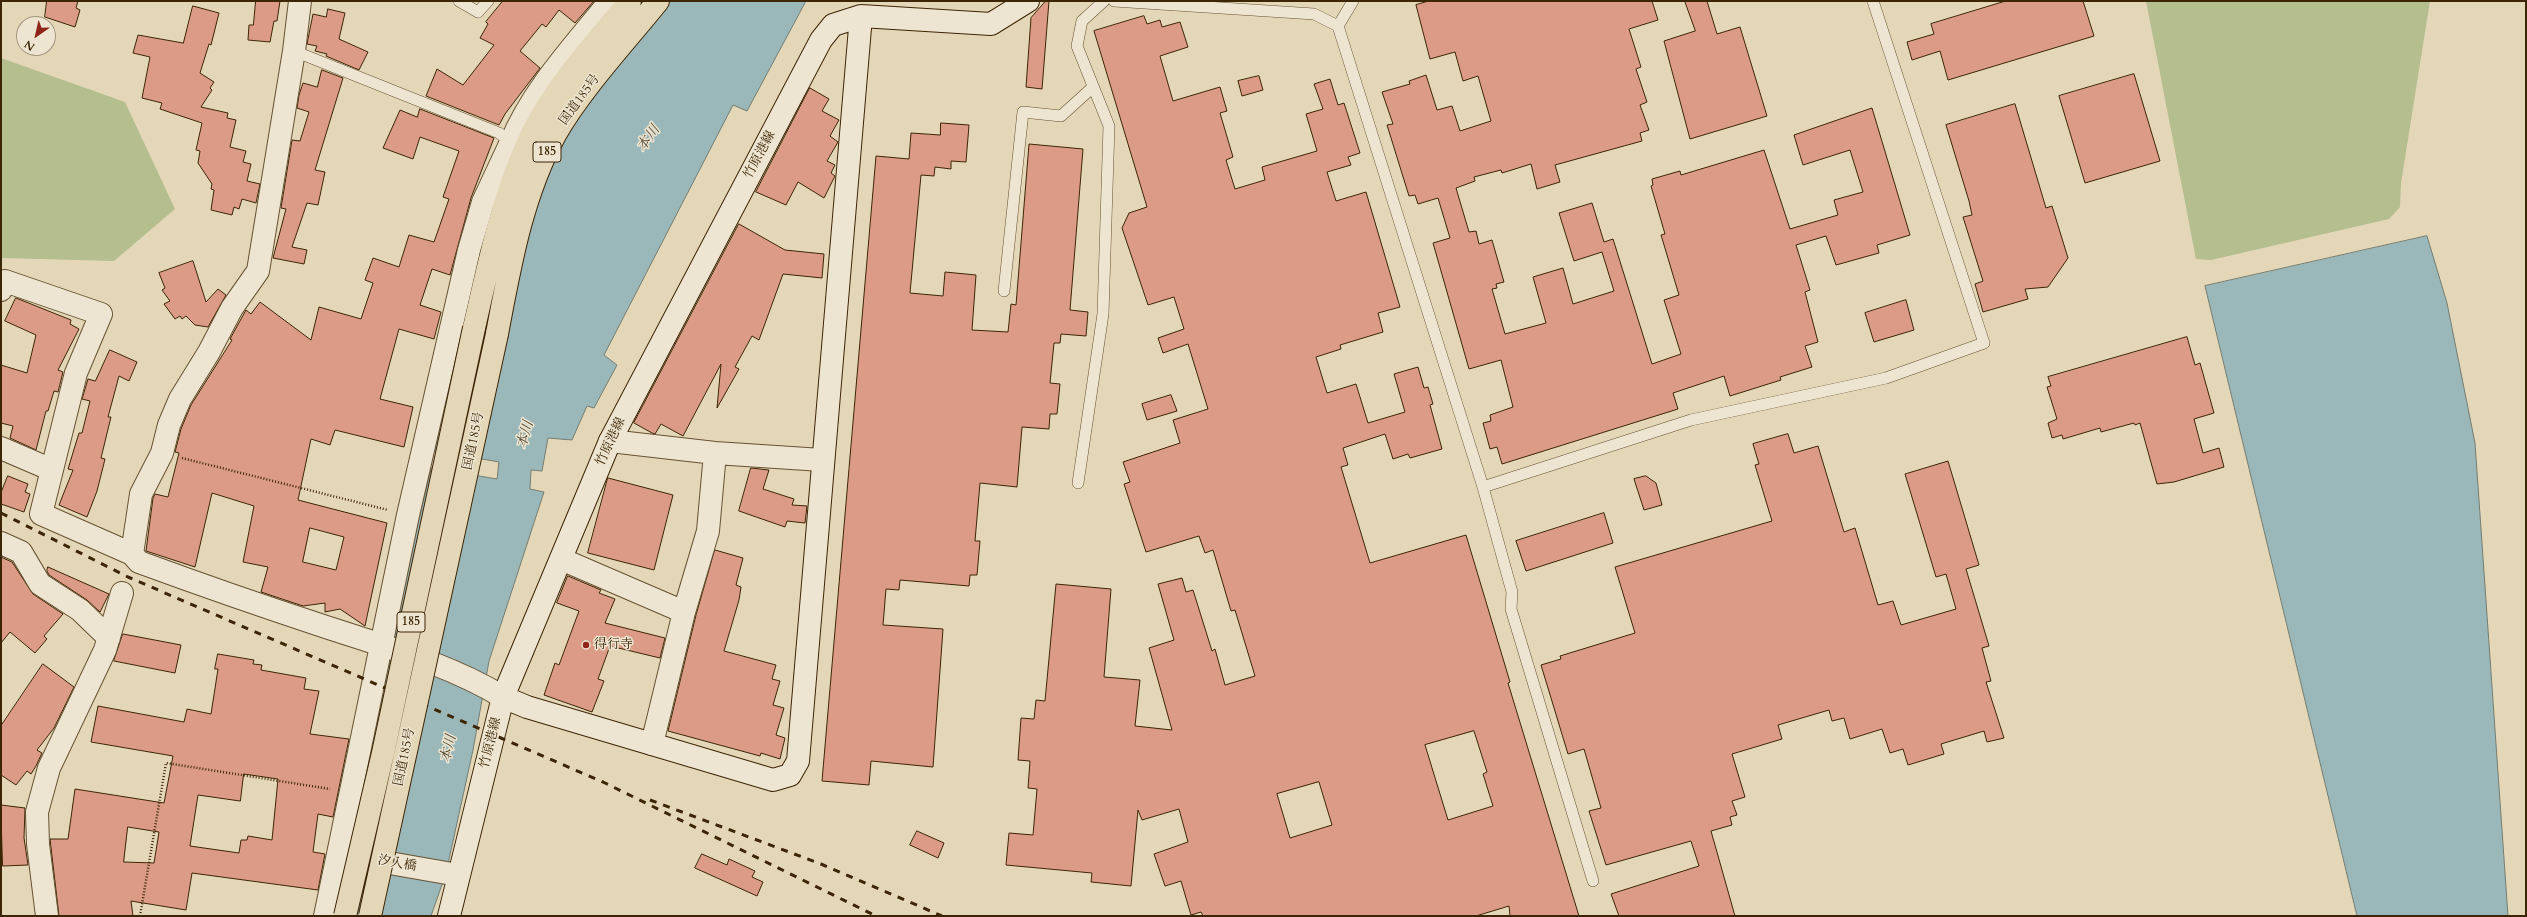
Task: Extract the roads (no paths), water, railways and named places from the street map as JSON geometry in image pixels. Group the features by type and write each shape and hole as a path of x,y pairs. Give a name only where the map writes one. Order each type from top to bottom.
{"highway":[{"name":"国道185号","path":"344,916 385,746 494,239 526,146 550,104 630,1"},
{"name":"国道185号","path":"526,146 570,113 658,1"},
{"name":"国道185号","path":"370,916 497,334 513,246 527,200 526,146"}],"street":[{"path":"132,554 141,494 162,453 169,425 180,399 209,352 232,308 258,271 294,51 300,1"},
{"path":"325,916 343,855 350,793 387,647 408,515 469,250 483,202 526,146 520,121 543,85 610,1"},
{"name":"竹原港線","path":"449,916 452,874 503,697 610,441 821,40 832,24 861,16 991,24 1028,1"},
{"path":"1,290 5,281 101,314 76,373 40,514 132,554 139,562 254,604 387,647 484,685 503,697 527,707 773,780 790,774 798,761 822,460 861,16"},
{"path":"610,441 715,452 822,460"},
{"path":"1,448 52,470"},
{"path":"652,744 684,612 708,531 715,452"},
{"path":"1,543 21,552 40,584 80,610 109,638"},
{"path":"561,559 684,612"},
{"path":"47,916 38,844 37,812 49,768 105,650 122,593"},
{"name":"汐入橋","path":"343,855 452,874"}],"lane":[{"path":"459,1 478,12 488,1"},
{"path":"1078,483 1104,314 1109,126 1077,46 1082,21 1104,1"},
{"path":"1114,1 1314,14 1338,26 1483,487 1512,592 1511,609 1593,881"},
{"path":"1338,26 1354,1"},
{"path":"1483,487 1692,420 1886,378 1984,343 1873,1"},
{"path":"294,51 499,133 526,146"},
{"path":"1004,291 1023,112 1061,116 1093,87"}],"water":[{"name":"本川","path":"616,1 806,1 747,111 733,105 604,355 617,365 594,408 587,406 572,440 548,438 542,471 531,470 530,489 544,492 489,661 473,750 446,873 431,916 333,916 377,728 392,634 431,468 497,479 499,462 432,450 499,184"},
{"path":"2427,236 2447,303 2475,443 2508,916 2357,916 2205,286"}],"railway":[{"path":"1,513 128,577 603,782 876,916"},
{"path":"650,800 821,864 942,916"}],"place":[{"name":"得行寺","path":"586,645"}]}
